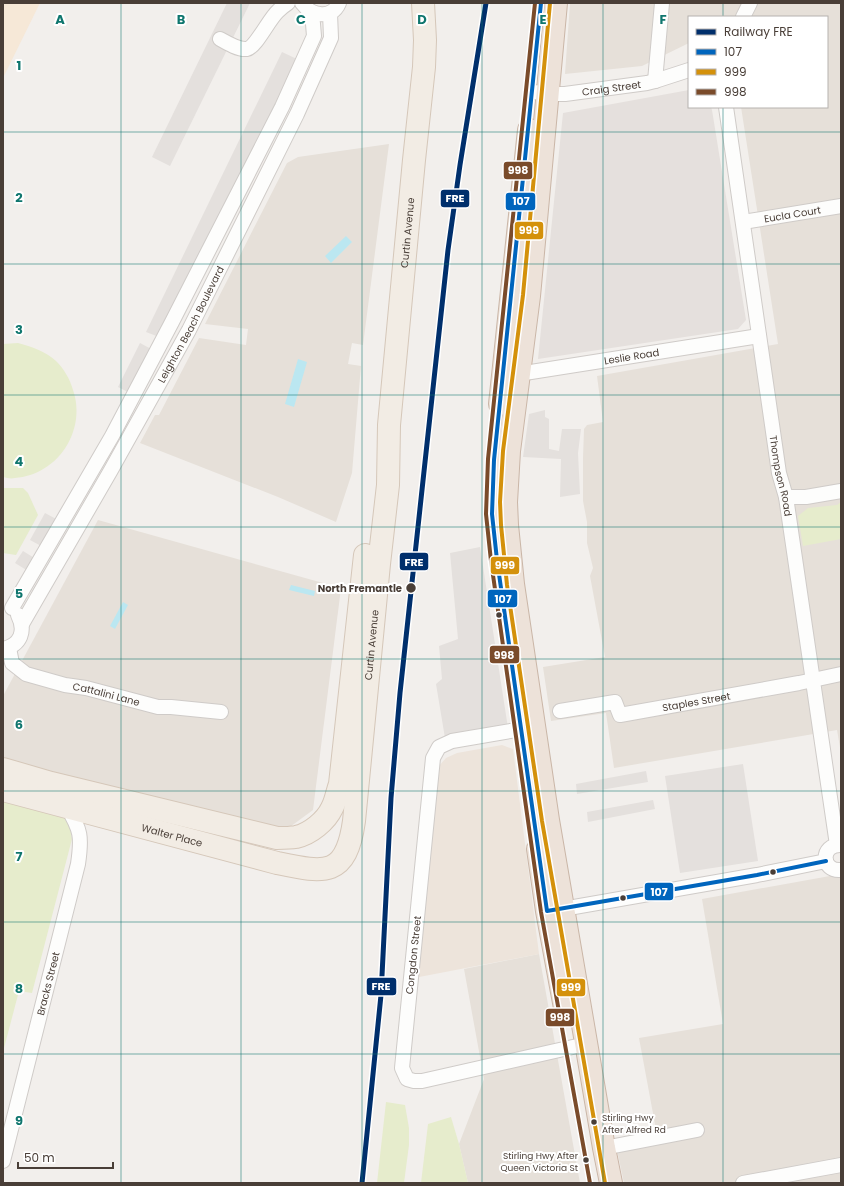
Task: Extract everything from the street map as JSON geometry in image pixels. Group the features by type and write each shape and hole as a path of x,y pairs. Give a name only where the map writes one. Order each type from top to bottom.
{"highway":[{"path":"541,3 540,93 529,296 511,375 506,502 507,524 528,729 555,910 579,1046 596,1183"},
{"path":"540,93 556,3"},
{"path":"579,1046 611,1183"}],"main road":[{"name":"Curtin Avenue","path":"340,862 346,854 352,839 388,485 389,425 424,67 425,40 423,3"},
{"name":"Curtin Avenue","path":"425,40 436,12 436,3"},
{"name":"Curtin Avenue","path":"3,769 51,783 277,838 297,837 311,830 328,815 333,807 340,784 374,479 389,425"},
{"name":"Walter Place","path":"3,790 308,870 329,868 340,862"}],"street":[{"path":"220,39 240,48 247,49 255,44 264,28 278,11 288,3"},
{"path":"655,81 662,3"},
{"path":"744,16 750,3"},
{"name":"Leighton Beach Boulevard","path":"6,648 15,644 20,638 22,624 189,330 298,114 331,38 334,8 320,14 307,8"},
{"name":"Leighton Beach Boulevard","path":"7,607 112,436 282,107 314,36 307,8"},
{"name":"Craig Street","path":"540,93 583,92 655,81 688,70"},
{"name":"Thompson Road","path":"726,108 779,473 786,497 839,845"},
{"name":"Eucla Court","path":"743,222 841,206"},
{"name":"Leslie Road","path":"511,375 759,336"},
{"path":"786,497 806,497 841,491"},
{"path":"7,607 19,616 22,624"},
{"name":"Cattalini Lane","path":"6,648 12,663 26,674 65,685 86,688 158,707 221,712"},
{"name":"Staples Street","path":"560,711 616,702 620,715 800,683 841,674"},
{"name":"Congdon Street","path":"528,729 452,741 439,747 432,758 402,1068 407,1079 422,1081 579,1046"},
{"name":"Bracks Street","path":"3,1161 78,864 81,845 80,835 75,820 67,807"},
{"path":"839,845 834,845 827,850 826,861 831,868 841,872"},
{"path":"555,910 826,861"},
{"path":"604,1148 697,1130"},
{"path":"743,1183 841,1165"}],"shaded area":[{"path":"227,3 250,3 170,166 152,157"},
{"path":"570,3 841,3 841,753 837,730 614,768 606,713 551,721 543,667 605,657 590,576 593,568 587,543 587,522 583,501 584,429 587,425 603,422 597,376 778,344 741,108 828,108 828,16 688,16 688,43 642,66 565,74"},
{"path":"282,52 299,60 159,337 146,332"},
{"path":"688,90 688,108 711,108 746,320 738,329 538,359 563,113"},
{"path":"389,144 363,345 352,343 348,364 361,366 352,473 336,522 278,497 140,443 155,415 159,415 199,338 246,345 248,329 205,324 287,163 298,157"},
{"path":"140,343 153,350 130,393 118,387"},
{"path":"545,410 545,417 549,419 549,449 559,451 562,429 581,429 578,453 580,494 560,497 561,459 523,457 529,414"},
{"path":"45,513 58,520 43,547 30,540"},
{"path":"98,520 341,588 313,810 279,835 3,770 3,696"},
{"path":"480,547 508,728 445,738 436,684 442,679 439,646 458,639 450,553"},
{"path":"23,551 36,559 28,571 15,563"},
{"path":"502,745 513,749 539,954 414,978 438,767 446,758 457,753"},
{"path":"743,764 758,861 680,873 665,776"},
{"path":"646,771 648,782 577,794 576,784"},
{"path":"653,800 655,809 588,822 587,812"},
{"path":"841,874 841,1183 624,1183 617,1150 657,1135 639,1038 723,1024 702,899"},
{"path":"539,954 580,1183 468,1183 459,1144 484,1079 464,969"}],"green space":[{"path":"18,343 43,352 62,367 73,390 76,405 76,420 72,435 65,448 56,459 44,469 30,475 10,478 3,477 3,344"},
{"path":"3,488 23,488 28,493 38,515 16,555 3,553"},
{"path":"841,502 841,539 803,546 798,516 808,508 837,505"},
{"path":"3,797 57,813 67,820 75,833 71,833 72,839 32,993 19,991 3,1052"},
{"path":"386,1102 405,1105 409,1128 409,1145 404,1183 377,1183"},
{"path":"451,1117 468,1183 421,1183 428,1124"}],"sand":[{"path":"3,3 40,3 3,78"}],"water":[{"path":"346,236 352,242 331,263 325,256"},
{"path":"298,359 307,362 294,407 285,404"},
{"path":"291,585 315,591 314,596 289,590"},
{"path":"123,602 128,605 115,629 110,626"}],"rail line":[{"name":"FRE","path":"362,1183 381,995 391,798 400,693 448,250 486,3"}],"transit line":[{"name":"998","path":"535,3 488,459 486,514 491,561 541,912 590,1183"},
{"name":"107","path":"541,3 494,460 492,514 497,560 547,911 757,875 826,861"},
{"name":"999","path":"550,3 523,295 503,451 500,502 501,525 507,585 542,821 605,1183"}],"place":[{"name":"North Fremantle","path":"411,588"},
{"name":"Stirling Hwy After Alfred Rd","path":"594,1122"},
{"name":"Stirling Hwy After Queen Victoria St","path":"586,1160"}]}
